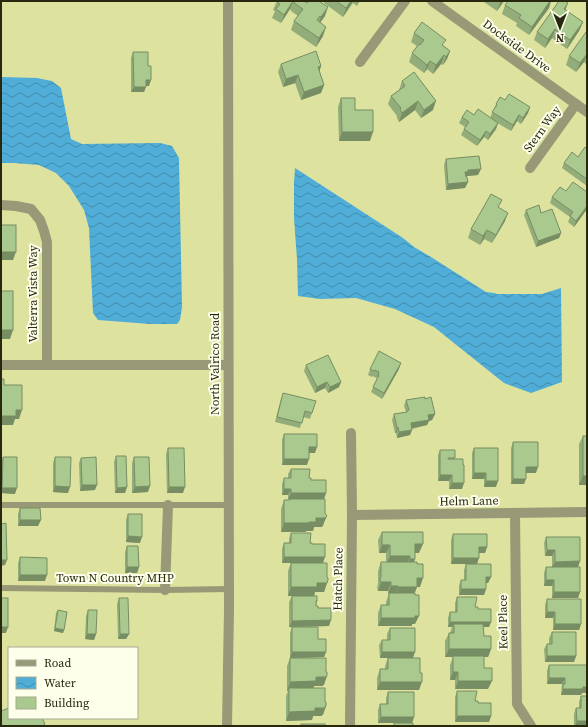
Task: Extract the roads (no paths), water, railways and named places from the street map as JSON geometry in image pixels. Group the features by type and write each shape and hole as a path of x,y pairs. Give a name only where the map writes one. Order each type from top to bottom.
{"street":[{"name":"North Valrico Road","path":"227,726 229,589 228,1"},
{"path":"360,62 406,1"},
{"name":"Dockside Drive","path":"432,1 587,112"},
{"name":"Stern Way","path":"530,168 576,104"},
{"name":"Valterra Vista Way","path":"1,205 31,209 40,220 44,231 47,242 47,366"},
{"path":"1,366 228,366"},
{"name":"Hatch Place","path":"350,726 352,515 351,433"},
{"path":"165,590 168,504"},
{"name":"Helm Lane","path":"352,515 587,512"},
{"name":"Keel Place","path":"515,513 517,704 531,726"}],"lane":[{"path":"1,505 228,504"},
{"name":"Town N Country MHP","path":"1,588 165,590 229,589"}],"water":[{"path":"1,77 37,78 52,81 61,88 71,139 82,144 160,143 172,146 179,158 182,307 180,320 177,324 150,324 98,320 93,313 89,228 84,210 69,186 56,173 39,165 1,163"},
{"path":"295,168 403,238 414,247 486,292 497,294 542,294 561,288 562,382 531,393 504,383 434,327 395,309 356,298 320,299 298,296 294,218"}]}
